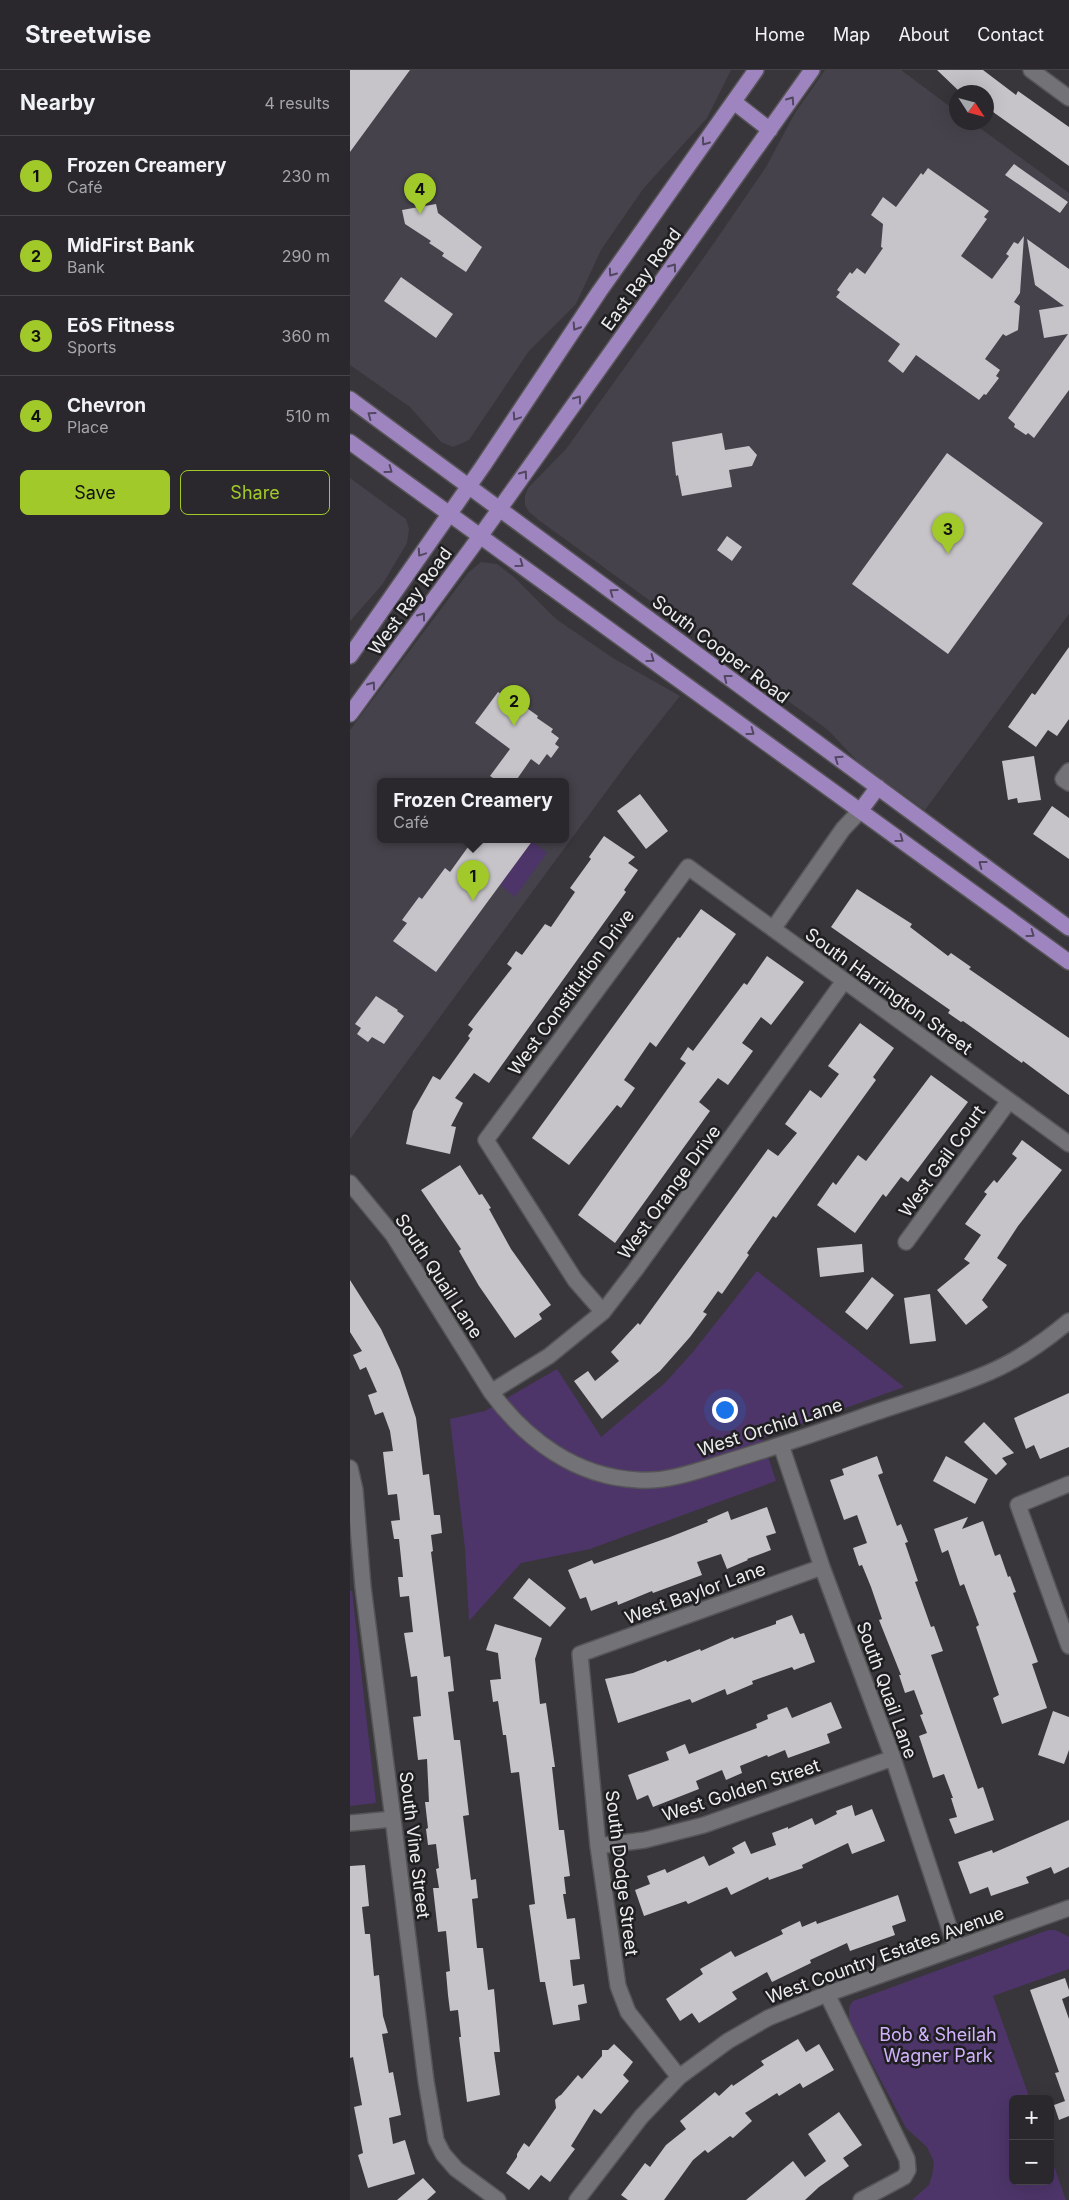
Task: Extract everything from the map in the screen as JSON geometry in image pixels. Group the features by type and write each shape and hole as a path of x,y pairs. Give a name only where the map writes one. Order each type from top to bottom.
{"main road":[{"name":"East Ray Road","path":"449,513 599,292 756,70"},
{"name":"East Ray Road","path":"499,509 812,70"},
{"path":"734,102 770,130"},
{"name":"South Cooper Road","path":"350,400 1069,928"},
{"path":"350,442 1069,962"},
{"name":"West Ray Road","path":"350,714 499,509"},
{"name":"West Ray Road","path":"350,656 449,513"},
{"path":"860,810 878,787"}],"street":[{"path":"1031,70 1069,98"},
{"path":"772,929 843,829 860,810"},
{"name":"South Harrington Street","path":"688,867 1069,1144"},
{"name":"West Constitution Drive","path":"603,1312 575,1280 486,1140 688,867"},
{"name":"West Orange Drive","path":"491,1392 548,1356 603,1312 642,1261 844,981"},
{"name":"West Gail Court","path":"906,1242 1009,1102"},
{"name":"South Quail Lane","path":"350,1183 393,1235 491,1392"},
{"name":"West Orchid Lane","path":"491,1392 506,1413 522,1430 547,1449 575,1466 612,1476 660,1481 781,1446 990,1372 1066,1329"},
{"name":"South Quail Lane","path":"781,1446 822,1567 893,1758 956,1948"},
{"name":"South Vine Street","path":"350,1468 355,1490 363,1588 392,1820 426,2081 436,2140 443,2154 456,2169 498,2200"},
{"path":"1069,1484 1018,1505 1069,1646"},
{"name":"West Baylor Lane","path":"580,1654 822,1567"},
{"name":"South Dodge Street","path":"580,1654 598,1846 618,1986 628,2012 679,2077"},
{"name":"West Golden Street","path":"598,1846 645,1840 704,1825 893,1758"},
{"path":"350,1823 392,1820"},
{"name":"West Country Estates Avenue","path":"577,2200 641,2117 679,2077 728,2041 768,2018 828,1994 1069,1908"},
{"path":"828,1994 907,2160 908,2170 904,2176 861,2200"}],"shaded area":[{"path":"350,70 731,70 707,118 643,189 601,250 576,304 529,351 469,440 453,447 441,442 410,407 350,365"},
{"path":"825,70 901,70 949,106 949,130 983,130 1069,193 1069,614 925,810 859,763 828,730 540,521 529,512 525,505 525,496 528,488 566,449 707,253 766,167 795,113"},
{"path":"350,478 406,519 409,529 407,543 382,585 350,621"},
{"path":"481,562 497,564 514,577 556,619 613,658 680,696 569,842 569,778 377,778 377,843 568,843 350,1139 350,730 468,573"}],"green space":[{"path":"531,843 534,843 547,853 515,897 500,885"},
{"path":"757,1271 904,1387 762,1438 776,1481 590,1549 521,1563 469,1621 465,1549 450,1419 485,1411 557,1369 601,1437 665,1383 692,1353"},
{"path":"350,1591 352,1591 376,1803 350,1806"},
{"name":"Bob & Sheilah Wagner Park","path":"1048,1930 1056,1930 1069,1937 1069,1969 993,1996 1029,2095 1009,2095 1009,2185 1054,2185 1054,2166 1066,2200 912,2200 929,2185 934,2162 927,2147 906,2128 849,2020 849,2007 853,2001"}],"building":[{"path":"350,70 410,70 350,152"},
{"path":"937,70 983,70 1016,95 1018,91 1069,127 1069,166 994,113 994,85 953,85"},
{"path":"1014,164 1068,202 1060,213 1005,175"},
{"path":"928,168 989,211 984,217 987,219 961,256 992,279 1009,256 1006,254 1014,242 1018,244 1024,236 1020,293 1014,302 1020,306 1018,330 1006,336 1003,334 985,359 1000,370 996,376 999,378 986,395 984,394 979,400 916,355 903,373 888,361 900,344 836,297 840,292 837,290 850,272 852,274 857,268 865,274 883,248 881,247 883,224 871,215 883,197 896,207 921,173 923,175"},
{"path":"436,204 438,213 482,247 466,272 442,256 444,253 429,243 431,241 405,224 402,210"},
{"path":"1027,239 1069,269 1069,390 1034,438 1014,427 1015,424 1008,418 1068,334 1044,338 1039,310 1064,306 1035,285"},
{"path":"401,277 453,314 436,338 384,301"},
{"path":"722,433 725,450 749,446 757,455 752,466 729,470 732,487 682,496 678,475 676,476 672,442"},
{"path":"947,453 1043,523 948,654 852,584"},
{"path":"727,536 742,547 732,561 717,550"},
{"path":"1069,647 1069,719 1057,736 1048,730 1036,747 1008,727 1032,693 1035,695"},
{"path":"498,692 514,699 553,729 551,732 559,738 555,744 559,747 551,758 547,754 539,765 531,759 518,778 493,778 490,776 510,749 475,723"},
{"path":"1034,756 1041,800 1018,803 1017,798 1008,800 1002,761"},
{"path":"640,794 668,831 646,849 617,811"},
{"path":"1052,806 1069,818 1069,859 1033,834"},
{"path":"604,836 635,857 628,863 638,870 624,890 626,892 489,1083 474,1073 455,1098 463,1103 451,1126 456,1127 450,1154 406,1144 413,1111 433,1076 440,1080 470,1038 468,1036 473,1029 468,1025 512,968 507,964 516,951 522,955 545,924 551,927 575,892 570,888 591,859 589,857"},
{"path":"471,843 531,843 436,972 393,941 407,923 402,920 419,897 422,899 445,868 450,872"},
{"path":"857,889 912,924 910,927 948,956 951,953 971,967 969,969 1069,1038 1069,1095 1023,1061 1022,1063 963,1021 961,1022 948,1013 950,1010 831,927"},
{"path":"701,909 736,934 656,1047 650,1042 624,1080 635,1088 621,1108 617,1105 569,1165 532,1138 678,937 680,938"},
{"path":"767,956 804,982 771,1025 761,1017 742,1043 753,1051 728,1085 718,1078 699,1102 710,1111 615,1243 578,1215 686,1063 680,1059 688,1047 693,1051 744,983 747,985"},
{"path":"376,996 404,1016 384,1044 372,1037 368,1042 357,1034 361,1028 355,1024"},
{"path":"860,1023 894,1048 873,1077 876,1080 776,1218 773,1216 747,1253 749,1255 722,1294 718,1291 703,1312 707,1314 690,1337 660,1371 602,1419 574,1381 588,1371 595,1381 619,1361 611,1352 638,1323 640,1325 768,1149 778,1156 797,1133 785,1124 810,1090 821,1098 839,1074 828,1066"},
{"path":"931,1075 968,1102 908,1182 901,1177 886,1197 883,1194 855,1233 817,1205 833,1182 836,1185 858,1155 866,1161"},
{"path":"1022,1140 1062,1170 1018,1226 997,1258 1007,1265 982,1300 988,1307 966,1325 937,1290 970,1263 964,1259 981,1235 965,1224 987,1194 984,1192 994,1180 997,1183 1017,1158 1012,1154"},
{"path":"460,1165 479,1195 482,1194 491,1208 489,1209 511,1249 551,1305 539,1314 542,1319 515,1338 479,1286 459,1251 461,1249 421,1190"},
{"path":"862,1244 864,1272 820,1277 817,1248"},
{"path":"872,1277 894,1295 867,1330 845,1312"},
{"path":"350,1280 381,1329 400,1370 416,1418 423,1475 429,1474 434,1515 440,1515 442,1533 431,1535 433,1551 431,1552 444,1657 450,1656 454,1691 448,1692 454,1740 460,1740 469,1815 463,1816 471,1880 476,1879 478,1898 472,1899 477,1948 483,1948 488,1990 494,1989 500,2052 494,2052 500,2095 467,2102 459,2037 461,2037 458,2010 450,2011 448,1995 446,1972 450,1971 446,1931 438,1932 433,1888 439,1888 436,1869 439,1868 436,1844 428,1845 426,1829 428,1828 425,1802 429,1802 427,1759 418,1760 413,1717 421,1716 417,1676 411,1677 404,1633 413,1632 409,1596 400,1597 398,1577 403,1577 399,1539 394,1539 391,1521 400,1520 397,1494 388,1495 383,1452 393,1451 390,1431 383,1412 375,1415 368,1395 377,1392 366,1367 360,1370 353,1355 362,1351 350,1332"},
{"path":"930,1294 936,1341 910,1344 904,1298"},
{"path":"1069,1393 1069,1447 1040,1459 1034,1445 1026,1449 1014,1418"},
{"path":"984,1422 1014,1453 1002,1458 1007,1464 996,1475 964,1442"},
{"path":"877,1456 883,1473 878,1475 897,1526 901,1524 908,1542 905,1543 918,1581 915,1582 931,1627 934,1626 943,1651 931,1655 978,1789 983,1787 994,1820 955,1834 949,1819 957,1817 951,1798 953,1798 944,1774 933,1778 919,1736 927,1733 920,1715 923,1714 914,1690 905,1693 899,1675 901,1675 879,1620 882,1619 871,1587 862,1565 859,1566 853,1548 867,1543 857,1515 844,1520 830,1480 844,1475 842,1469"},
{"path":"946,1456 988,1479 975,1504 933,1481"},
{"path":"767,1507 776,1533 766,1536 771,1550 727,1569 721,1554 697,1562 702,1575 653,1593 652,1591 618,1605 617,1601 591,1611 586,1597 580,1599 568,1570 592,1560 594,1564 670,1537 708,1522 707,1520 728,1511 731,1520"},
{"path":"968,1517 962,1529 983,1521 995,1556 1000,1554 1008,1577 1010,1576 1016,1592 1013,1593 1038,1662 1032,1664 1047,1708 1002,1724 993,1698 999,1695 976,1627 979,1625 964,1584 960,1586 948,1550 942,1553 934,1529"},
{"path":"529,1578 566,1608 550,1627 513,1598"},
{"path":"792,1615 800,1634 804,1633 815,1662 794,1670 792,1667 752,1681 753,1684 727,1695 725,1689 692,1703 690,1699 618,1723 605,1679 633,1673 700,1649 701,1651 733,1637 734,1639 776,1624 776,1621"},
{"path":"495,1624 542,1638 535,1659 540,1704 546,1703 555,1767 552,1767 559,1830 564,1830 570,1876 564,1877 566,1894 563,1894 567,1919 575,1918 580,1959 570,1960 573,1986 584,1984 587,2003 578,2005 580,2020 553,2025 545,1982 540,1982 529,1905 535,1904 519,1772 511,1773 506,1735 503,1735 498,1701 493,1702 490,1680 501,1679 498,1653 486,1650"},
{"path":"831,1702 842,1728 827,1734 830,1743 788,1758 785,1750 768,1757 767,1755 740,1766 742,1773 726,1780 722,1770 696,1781 699,1789 653,1807 648,1795 637,1800 628,1775 669,1760 666,1752 685,1744 689,1754 757,1728 756,1724 768,1719 767,1715 787,1707 792,1718"},
{"path":"1053,1711 1069,1717 1069,1750 1064,1764 1038,1755"},
{"path":"852,1805 855,1816 872,1809 885,1841 852,1854 848,1843 802,1865 803,1868 769,1880 768,1877 731,1895 727,1887 688,1904 686,1901 644,1916 635,1890 650,1884 647,1876 665,1869 667,1873 704,1856 709,1866 735,1853 732,1848 745,1841 751,1854 776,1845 772,1833 788,1827 788,1829 812,1818 815,1825 837,1814 836,1811"},
{"path":"1069,1820 1069,1867 1054,1874 1051,1867 1026,1877 1029,1883 991,1896 988,1887 970,1894 958,1862 992,1850 993,1853"},
{"path":"365,1865 369,1906 362,1907 365,1934 370,1934 374,1976 379,1975 383,2016 388,2033 382,2034 389,2073 393,2072 401,2115 389,2118 393,2144 405,2140 415,2174 368,2188 358,2155 363,2153 354,2107 362,2105 353,2057 350,2058 350,1866"},
{"path":"898,1895 906,1921 892,1926 895,1935 850,1951 847,1943 810,1960 811,1963 772,1982 767,1972 732,1992 737,1999 699,2023 692,2013 680,2021 666,1999 703,1974 700,1969 731,1951 735,1957 783,1934 781,1930 800,1921 802,1927 816,1921 817,1924"},
{"path":"1065,1978 1069,1990 1069,1996 1062,1999 1069,2019 1069,2116 1059,2120 1054,2105 1065,2101 1055,2073 1059,2072 1030,1990"},
{"path":"798,2039 806,2052 819,2044 834,2070 803,2088 800,2083 779,2096 777,2093 745,2113 752,2121 733,2138 730,2136 708,2153 705,2150 693,2160 664,2200 628,2200 621,2195 645,2163 650,2167 666,2145 686,2129 680,2121 715,2092 719,2096 732,2084 733,2086 764,2065 761,2061"},
{"path":"614,2044 633,2062 623,2075 629,2081 601,2114 594,2109 571,2146 575,2149 550,2182 541,2175 529,2190 506,2173 517,2157 517,2154 524,2143 529,2147 556,2108 555,2100 578,2075 582,2079 602,2056 602,2050 608,2050"},
{"path":"839,2112 862,2145 843,2158 849,2166 819,2187 805,2200 746,2200 793,2161 805,2177 826,2161 808,2134"},
{"path":"423,2178 436,2192 427,2200 397,2200"}],"place":[{"name":"Chevron","path":"420,214"},
{"name":"EōS Fitness","path":"948,554"},
{"name":"MidFirst Bank","path":"514,726"},
{"name":"Frozen Creamery","path":"473,901"}]}
